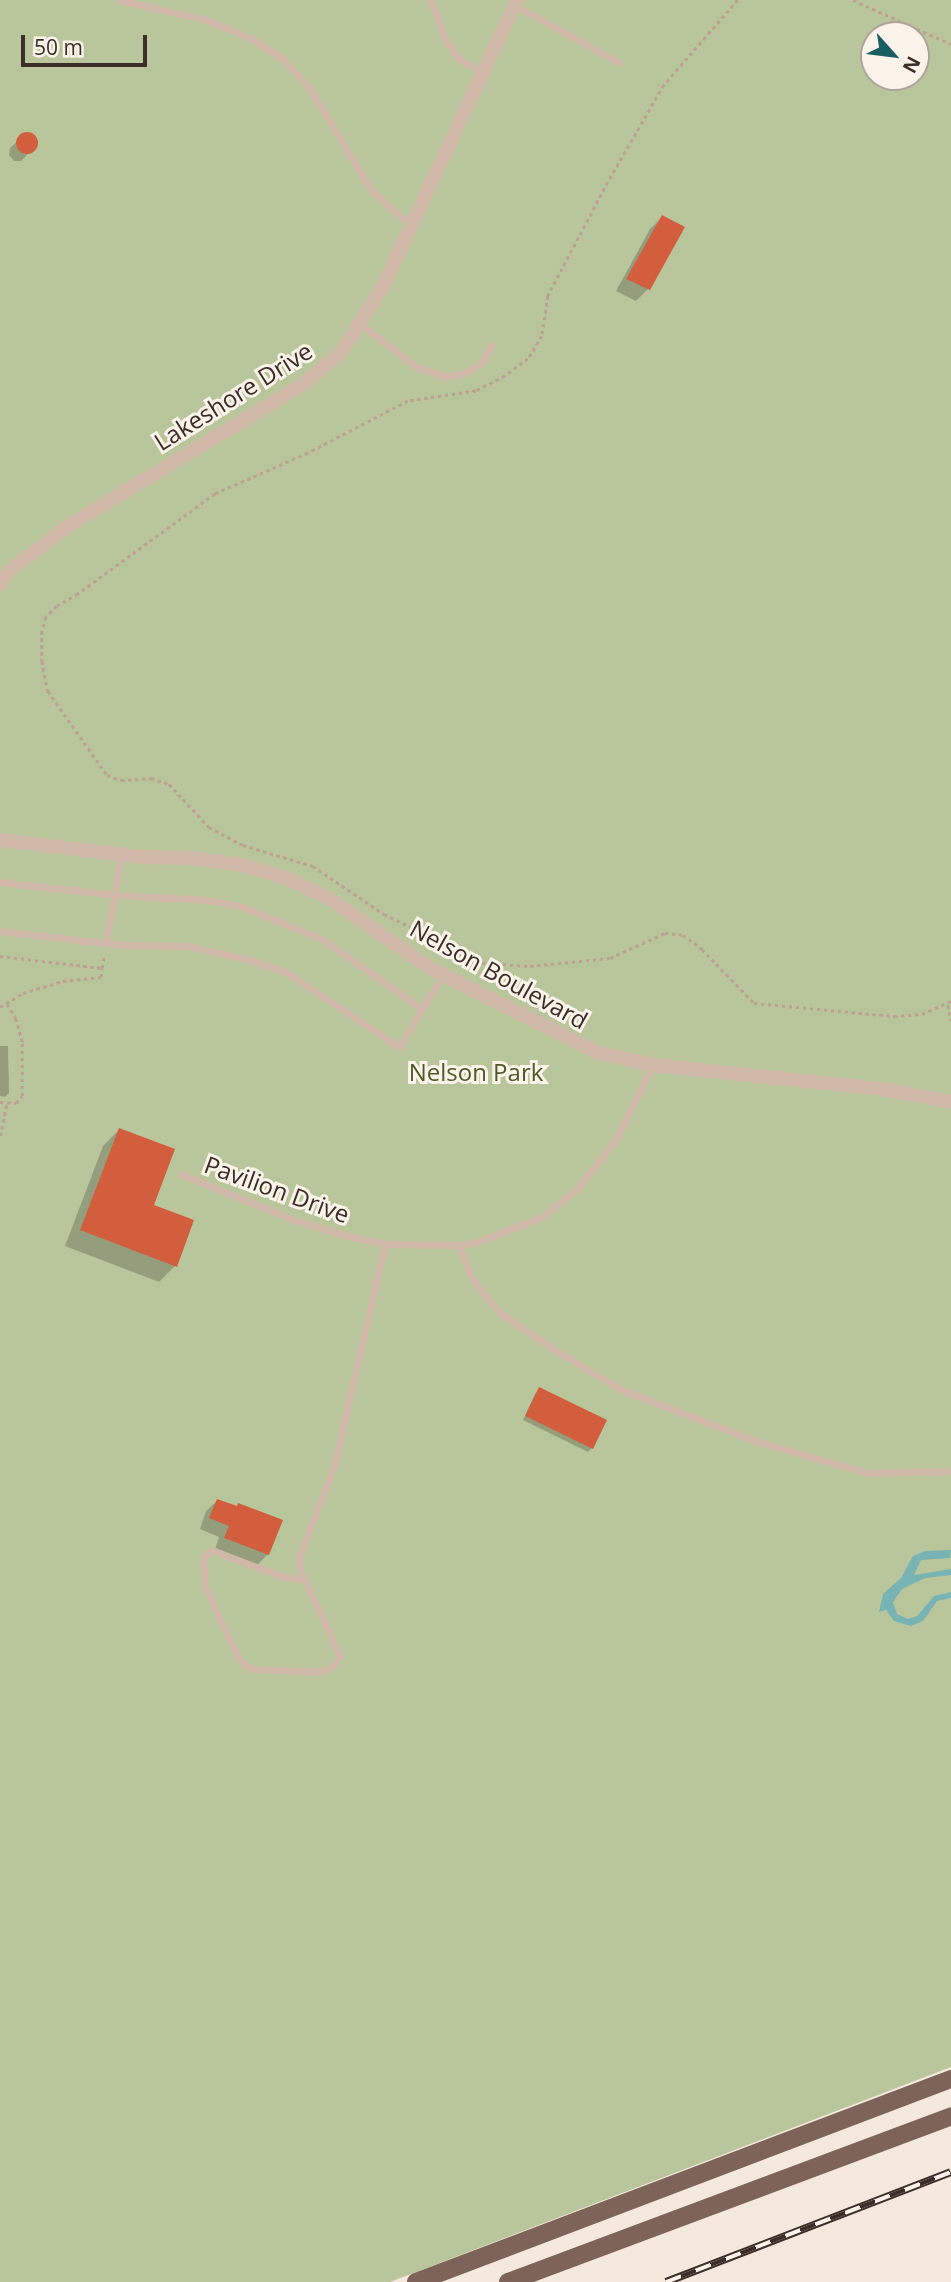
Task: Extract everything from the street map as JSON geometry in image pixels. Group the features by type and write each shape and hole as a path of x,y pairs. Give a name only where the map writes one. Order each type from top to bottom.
{"main road":[{"path":"416,2282 448,2276 951,2079"},
{"path":"508,2282 951,2116"}],"street":[{"name":"Lakeshore Drive","path":"0,584 10,570 68,526 303,384 342,351 361,324 411,226 516,2"},
{"name":"Nelson Boulevard","path":"0,840 121,854 193,858 243,865 286,878 330,899 443,975 596,1052 653,1065 902,1092 951,1102"}],"lane":[{"path":"119,0 206,20 250,38 277,55 310,89 372,191 411,226"},
{"path":"430,0 447,42 458,58 483,73"},
{"path":"516,2 618,62"},
{"path":"361,324 416,367 446,377 465,373 481,363 492,345"},
{"path":"106,944 121,854"},
{"path":"0,882 116,895 208,900 277,918 322,939 422,1009"},
{"path":"0,931 106,944 190,946 254,961 286,972 399,1047 443,975"},
{"name":"Pavilion Drive","path":"181,1174 312,1227 385,1244 459,1245 477,1242 542,1217 570,1195 600,1163 616,1139 653,1065"},
{"path":"304,1580 280,1576 212,1550 204,1556 205,1587 238,1657 252,1668 319,1672 329,1669 340,1656 300,1570 300,1555 334,1466 385,1244"},
{"path":"459,1245 472,1279 500,1313 556,1351 622,1390 758,1441 868,1473 951,1471"}],"path":[{"path":"738,0 658,96 548,296 542,335 528,359 505,376 476,391 408,401 309,453 215,494 78,594 57,606 46,617 42,631 42,661 48,691 107,775 121,780 151,778 169,784 209,827 243,845 313,866 384,914 445,948 482,963 530,966 610,958 665,933 682,935 702,949 754,1003 894,1016 922,1014 949,1003 951,1021"},
{"path":"853,0 951,44"},
{"path":"0,1007 23,993 64,981 101,977 106,944"},
{"path":"0,956 102,968"},
{"path":"0,1102 16,1103 22,1096 22,1042 16,1019 6,1003"},
{"path":"0,1136 7,1103"}],"green space":[{"name":"Nelson Park","path":"0,0 951,0 951,2067 390,2282 0,2282"}],"water":[{"path":"951,1550 950,1558 921,1560 914,1575 951,1569 951,1575 925,1578 902,1589 893,1602 897,1614 908,1619 917,1616 934,1596 951,1592 951,1598 937,1601 923,1621 911,1626 894,1621 886,1610 879,1612 883,1594 901,1578 913,1556 925,1551"}],"building":[{"path":"27,132 37,139 38,143 31,153 27,154 17,147 16,143 23,133"},
{"path":"662,215 685,227 650,290 626,279"},
{"path":"119,1128 175,1149 154,1205 194,1220 177,1267 80,1230"},
{"path":"539,1387 607,1420 593,1449 525,1416"},
{"path":"217,1499 237,1506 238,1503 283,1520 269,1555 224,1538 229,1526 209,1518"}],"railway":[{"path":"666,2282 951,2172"}]}
